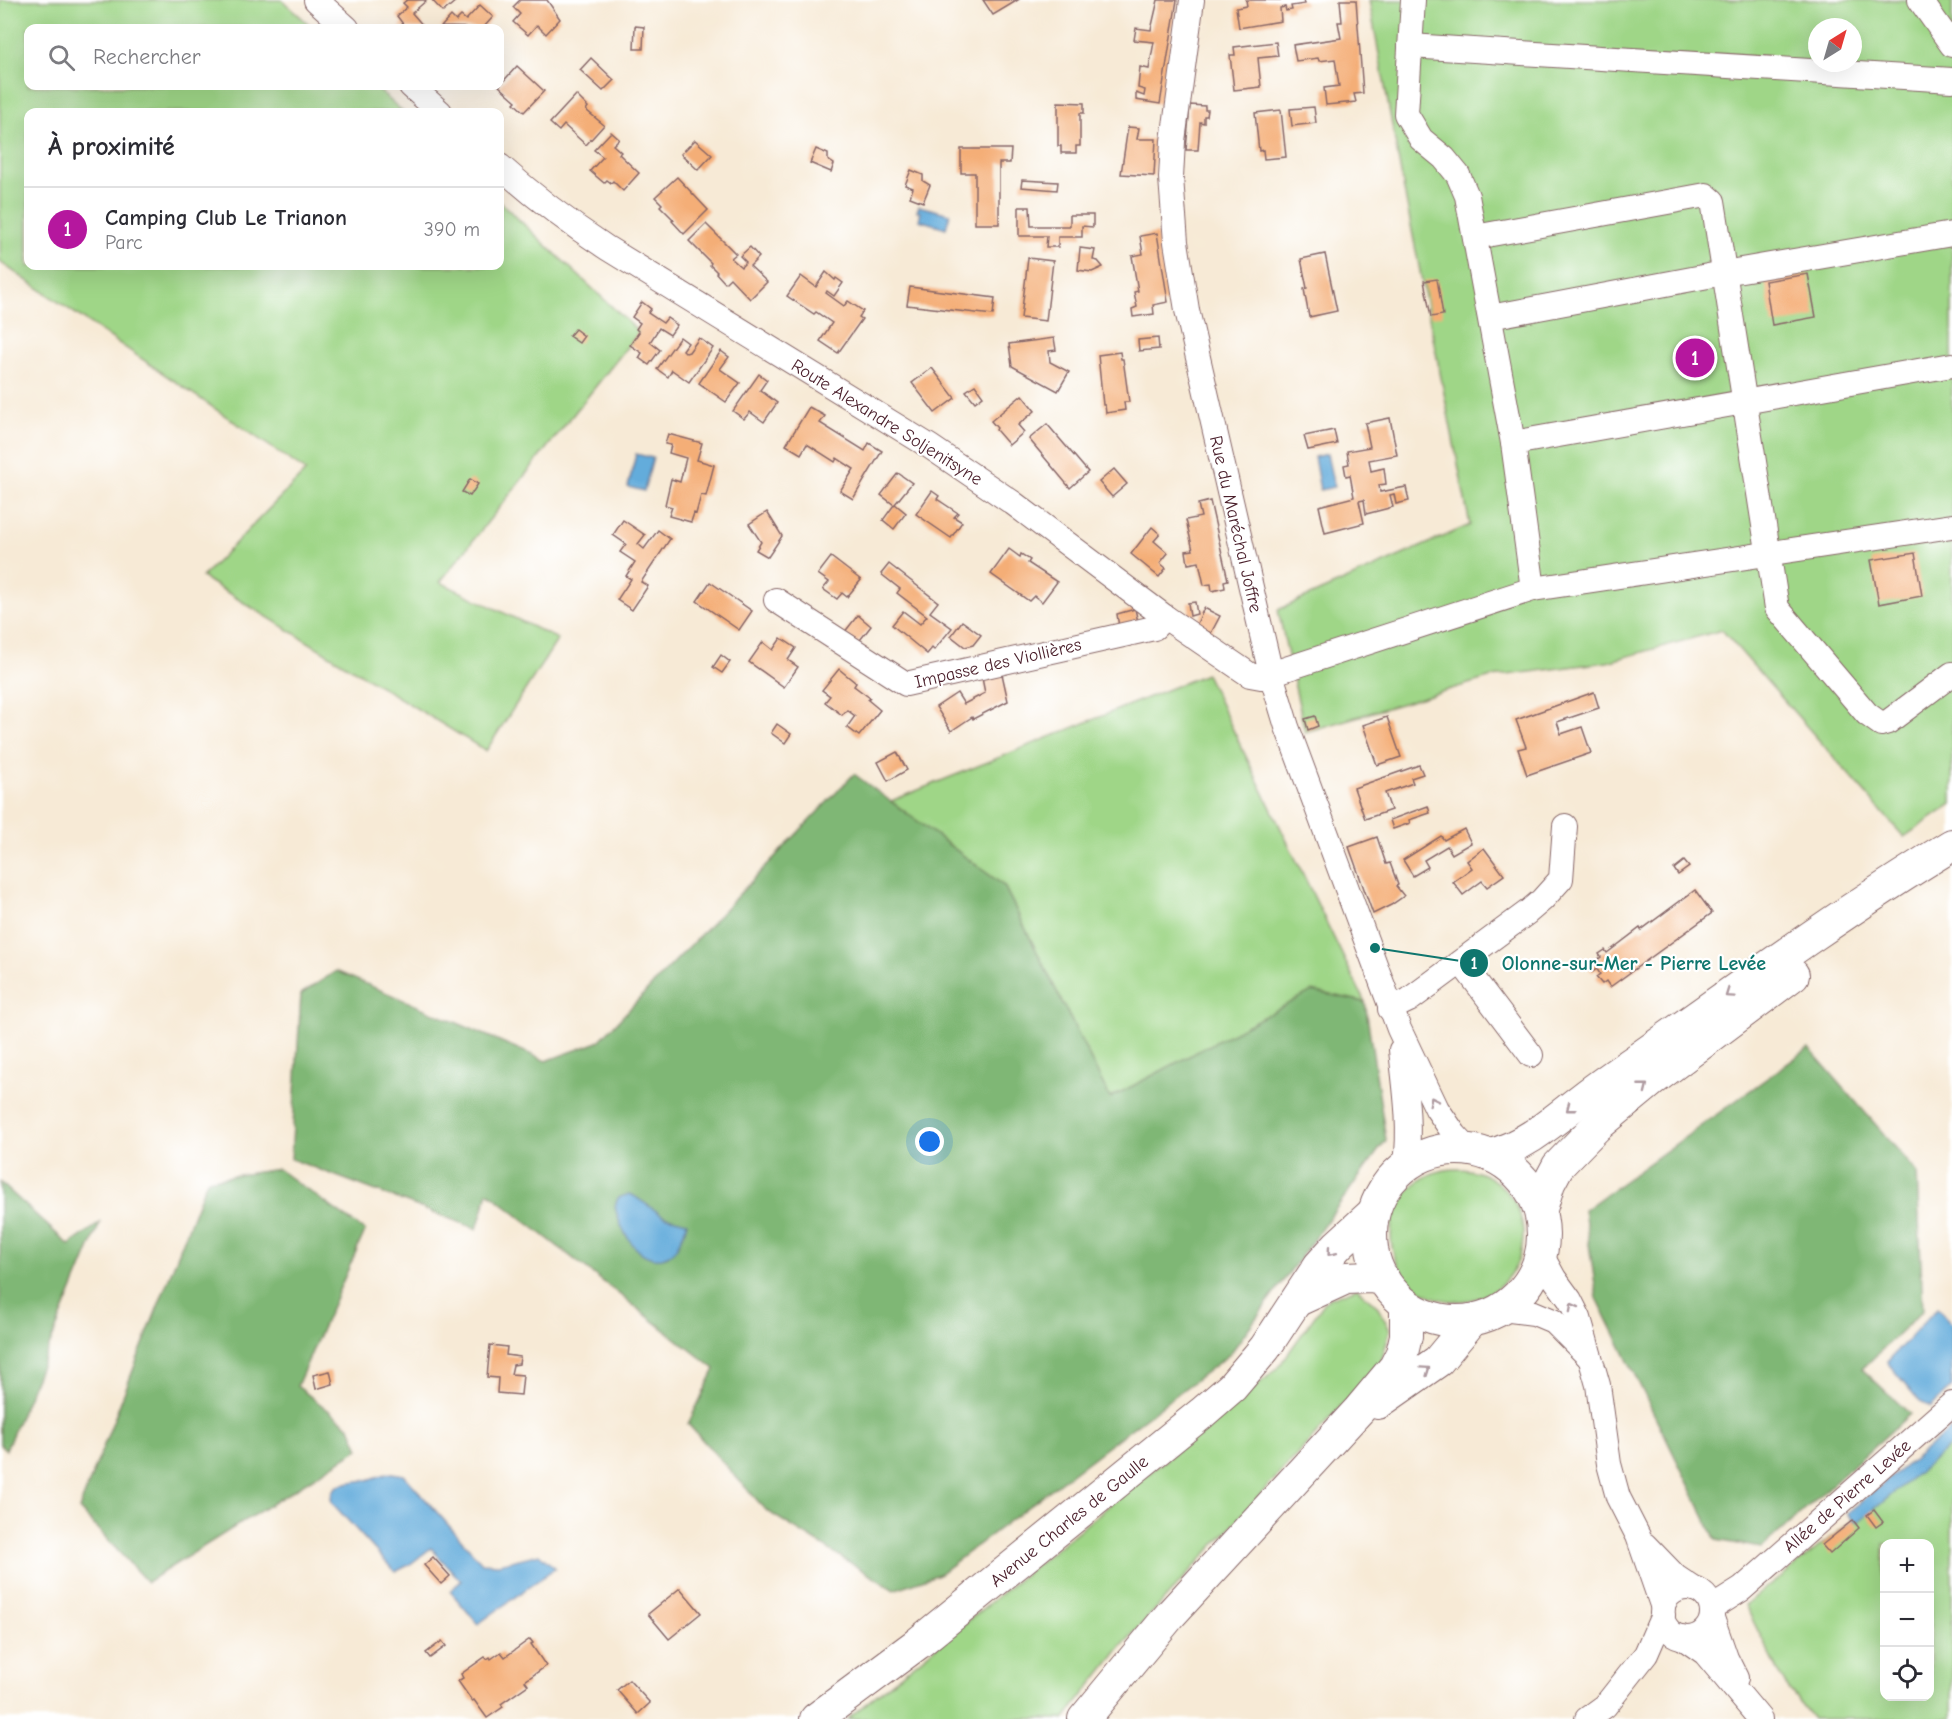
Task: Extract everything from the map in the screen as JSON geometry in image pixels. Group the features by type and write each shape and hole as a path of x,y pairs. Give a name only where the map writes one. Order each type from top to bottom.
{"main road":[{"path":"1479,1151 1510,1168 1528,1186 1541,1209 1544,1231 1542,1256 1533,1276 1519,1294 1502,1309 1472,1320 1450,1323 1429,1318 1406,1306 1384,1280 1376,1261 1370,1202 1379,1196 1397,1160 1434,1149 1507,1150 1533,1136 1636,1059 1785,955 1897,878 1952,845"},
{"path":"1541,1209 1549,1183 1558,1166 1596,1127 1646,1085 1907,890 1952,850"},
{"name":"Avenue Charles de Gaulle","path":"816,1719 917,1644 1232,1387 1265,1348 1319,1266 1370,1202"},
{"path":"1298,1300 1346,1278 1371,1277 1384,1280"},
{"path":"1084,1719 1171,1614 1395,1367 1402,1353 1406,1336 1406,1306"},
{"path":"1343,1427 1438,1361 1472,1320"}],"street":[{"path":"316,0 343,24"},
{"name":"Rue du Maréchal Joffre","path":"1192,0 1173,141 1171,178 1176,242 1186,310 1271,674 1291,738 1395,1019 1437,1109 1455,1135 1479,1151"},
{"path":"1413,0 1406,114 1421,138 1444,158 1458,176 1467,196 1513,443 1533,589"},
{"path":"1920,0 1952,45"},
{"path":"1410,46 1952,80"},
{"path":"415,90 436,108"},
{"name":"Route Alexandre Soljenitsyne","path":"504,170 566,220 607,248 929,446 1013,502 1166,617 1250,675 1261,677 1271,674"},
{"path":"1475,237 1706,195 1713,201 1777,608 1867,714 1881,724 1888,723 1952,674"},
{"path":"1490,317 1724,273 1952,234"},
{"path":"1513,443 1952,366"},
{"path":"1271,674 1533,589 1952,526"},
{"name":"Impasse des Viollières","path":"776,600 906,684 1154,628 1166,617"},
{"path":"1395,1019 1409,1000 1542,900 1561,879 1565,826"},
{"path":"1461,962 1531,1055"},
{"name":"Rue du Maréchal Joffre","path":"1395,1019 1409,1137 1397,1160"},
{"path":"1542,1256 1580,1318 1593,1361 1609,1464 1618,1497 1638,1536 1671,1624 1705,1653 1755,1713"},
{"path":"1502,1309 1534,1313 1553,1321 1593,1361"},
{"name":"Allée de Pierre Levée","path":"1704,1602 1742,1589 1952,1404"},
{"path":"1638,1536 1704,1602 1726,1658 1755,1713"},
{"path":"1671,1624 1666,1600 1678,1590 1704,1602"},
{"path":"1671,1624 1698,1636 1707,1628 1704,1602"},
{"path":"1587,1719 1605,1706 1671,1624"}],"path":[{"path":"1370,1202 1397,1160"}],"green space":[{"path":"0,0 282,0 309,24 24,24 24,90 378,90 399,108 24,108 24,270 504,270 504,206 639,332 440,582 558,639 486,751 202,577 306,471 0,262"},
{"path":"1369,0 1952,0 1952,804 1904,837 1722,630 1607,662 1492,677 1305,732 1278,610 1470,525"},
{"path":"1206,674 1365,1002 1311,992 1110,1098 1004,886 891,801"},
{"path":"854,774 1004,886 1110,1098 1312,991 1365,1002 1386,1140 1230,1354 939,1574 894,1590 767,1511 688,1424 715,1369 488,1192 477,1229 291,1159 301,994 336,971 546,1061 598,1042"},
{"path":"1809,1048 1917,1172 1923,1310 1862,1369 1910,1414 1762,1548 1716,1540 1597,1298 1584,1210"},
{"path":"278,1169 365,1231 297,1386 350,1427 359,1449 147,1582 79,1509 207,1180"},
{"path":"1457,1169 1482,1174 1504,1188 1518,1210 1523,1235 1518,1260 1504,1282 1482,1296 1457,1301 1432,1296 1410,1282 1396,1260 1391,1235 1396,1210 1410,1188 1432,1174"},
{"path":"0,1182 69,1245 100,1223 6,1450 0,1444"},
{"path":"1357,1288 1378,1307 1390,1330 1381,1363 1121,1647 1064,1719 847,1719 1277,1369 1327,1299"},
{"path":"1952,1444 1952,1719 1813,1719 1785,1684 1745,1605 1853,1520 1860,1521"}],"water":[{"path":"919,206 950,214 946,228 919,220 921,212 917,211"},
{"path":"636,454 653,458 644,491 628,487"},
{"path":"1327,454 1334,487 1320,490 1314,457"},
{"path":"629,1194 664,1216 687,1222 679,1243 670,1254 662,1258 653,1258 644,1255 630,1241 620,1224 615,1206 618,1198"},
{"path":"1937,1308 1952,1324 1952,1387 1931,1407 1920,1402 1887,1362"},
{"path":"1952,1428 1952,1444 1859,1522 1853,1520 1847,1513"},
{"path":"392,1473 404,1475 482,1563 499,1564 539,1554 555,1568 478,1624 450,1591 461,1581 431,1548 409,1565 395,1572 332,1503 333,1490 342,1484"}],"building":[{"path":"407,0 427,0 412,13 422,24 403,24 397,16 407,7 403,3"},
{"path":"432,0 457,0 443,12"},
{"path":"520,0 547,0 560,19 546,34 537,25 528,35 513,22 520,14 513,7"},
{"path":"983,0 1018,0 993,15"},
{"path":"1158,0 1177,0 1160,104 1136,100 1136,93 1144,96 1145,90 1138,88 1140,67 1149,69 1154,42 1134,40 1136,28 1151,30"},
{"path":"1246,0 1304,0 1305,4 1291,6 1292,10 1286,11 1285,7 1280,8 1281,21 1239,28 1236,8 1247,6"},
{"path":"1340,0 1356,0 1363,93 1354,94 1356,102 1326,105 1324,88 1339,86 1335,59 1319,61 1318,58 1296,61 1293,45 1341,38 1338,22 1342,22"},
{"path":"480,5 493,17 487,24 444,24 451,16 456,21 461,16 466,20"},
{"path":"635,26 644,27 643,49 634,49"},
{"path":"1276,42 1278,56 1258,58 1261,87 1234,90 1230,55 1235,55 1234,47"},
{"path":"591,58 614,80 603,91 580,70"},
{"path":"517,66 544,91 524,112 504,90 504,80"},
{"path":"576,95 588,107 586,110 604,125 586,145 564,125 559,131 550,123"},
{"path":"1058,102 1084,103 1084,113 1080,113 1080,146 1076,146 1076,153 1061,153 1061,146 1058,146"},
{"path":"1190,105 1205,106 1205,110 1208,110 1207,116 1204,116 1204,123 1200,122 1198,150 1186,150"},
{"path":"1314,107 1316,123 1292,126 1290,109"},
{"path":"1281,110 1286,157 1264,159 1263,150 1259,151 1255,113"},
{"path":"1128,127 1139,128 1137,139 1156,139 1154,176 1121,174"},
{"path":"611,132 619,139 613,145 621,152 619,154 639,173 623,191 613,181 611,183 607,180 604,183 590,171 603,157 594,150"},
{"path":"695,140 712,155 698,170 681,154"},
{"path":"816,149 828,154 828,160 834,164 831,172 810,163"},
{"path":"961,149 1011,149 1010,163 999,163 999,224 975,224 975,173 961,173"},
{"path":"911,170 923,175 923,181 930,185 923,202 910,197 913,188 905,185"},
{"path":"677,177 708,210 684,234 655,197"},
{"path":"1022,180 1058,182 1057,190 1021,187"},
{"path":"1019,207 1030,207 1031,226 1070,226 1070,215 1093,215 1093,227 1082,226 1082,237 1058,237 1058,247 1046,247 1047,236 1019,236"},
{"path":"706,224 736,254 731,258 741,267 746,262 740,256 750,247 759,257 750,266 767,282 750,299 730,278 725,283 710,265 711,263 689,241"},
{"path":"1157,233 1168,302 1153,305 1154,314 1133,317 1132,309 1137,307 1134,292 1138,291 1132,256 1143,254 1140,236"},
{"path":"1080,248 1095,250 1093,260 1098,261 1103,267 1092,272 1078,270"},
{"path":"1325,254 1337,311 1309,317 1304,289 1307,288 1301,259"},
{"path":"1028,258 1053,261 1046,321 1021,318"},
{"path":"826,272 835,280 836,278 843,283 834,296 827,291 826,293 844,306 848,301 863,311 859,317 862,319 838,353 820,341 832,323 787,296 801,276 816,287"},
{"path":"1808,274 1816,317 1772,325 1765,281"},
{"path":"1437,279 1443,315 1431,317 1424,281"},
{"path":"910,287 995,298 993,315 907,305"},
{"path":"642,302 651,309 648,313 663,323 667,318 677,325 670,335 659,328 650,342 660,350 649,365 639,358 642,353 630,345 639,332 636,329 640,323 632,317"},
{"path":"575,329 584,336 579,343 569,336"},
{"path":"680,337 688,343 683,350 686,353 699,338 713,348 689,382 672,370 668,377 657,369"},
{"path":"1054,338 1056,350 1049,351 1050,362 1069,372 1058,391 1012,366 1009,344"},
{"path":"1158,338 1159,349 1139,351 1138,340"},
{"path":"721,351 729,357 720,369 740,383 726,402 699,383"},
{"path":"1120,352 1129,402 1124,402 1125,410 1106,413 1105,405 1103,405 1098,355"},
{"path":"932,368 955,398 935,413 912,383"},
{"path":"759,374 767,380 760,390 777,403 764,422 750,412 744,419 733,411"},
{"path":"975,385 983,396 975,402 966,391"},
{"path":"1022,395 1035,411 1018,425 1024,432 1009,445 991,421"},
{"path":"809,407 825,416 820,423 865,451 869,443 882,451 853,499 840,491 854,469 837,458 835,462 807,444 801,454 786,445"},
{"path":"1390,418 1397,455 1369,460 1371,471 1384,468 1386,484 1379,485 1380,492 1406,487 1409,501 1396,504 1394,494 1390,495 1393,507 1366,514 1364,500 1359,501 1364,523 1325,533 1319,506 1354,497 1350,475 1346,476 1344,465 1349,464 1347,451 1370,447 1365,423"},
{"path":"1047,424 1088,472 1070,488 1029,439"},
{"path":"1334,430 1337,444 1308,450 1304,436"},
{"path":"668,434 702,443 697,460 714,465 706,496 701,495 696,514 694,513 691,522 669,516 672,507 665,505 671,479 680,482 686,458 669,453 671,445 665,444"},
{"path":"1114,469 1127,484 1112,497 1099,482"},
{"path":"898,473 912,483 895,504 906,513 894,529 883,520 894,505 881,495"},
{"path":"470,479 478,484 470,496 462,492"},
{"path":"932,491 939,496 937,499 958,513 954,517 962,522 951,538 916,514"},
{"path":"1210,501 1228,580 1224,581 1225,588 1212,591 1211,584 1204,585 1199,562 1188,564 1186,551 1193,550 1186,520 1201,517 1198,504"},
{"path":"767,512 782,536 768,557 756,550 761,542 749,524"},
{"path":"623,520 645,535 638,544 644,549 658,530 670,539 641,582 648,586 632,610 617,600 631,579 626,576 635,562 620,552 626,544 613,535"},
{"path":"1152,527 1160,534 1154,541 1168,553 1160,563 1166,568 1159,577 1131,554"},
{"path":"1009,549 1020,557 1021,554 1030,560 1028,563 1057,582 1042,602 1034,596 1029,601 991,574"},
{"path":"1915,553 1922,596 1879,604 1871,560"},
{"path":"831,557 861,580 847,597 842,593 837,599 823,589 829,582 818,574"},
{"path":"889,564 938,602 930,612 952,628 934,650 932,648 927,654 892,625 903,611 920,624 927,616 897,593 900,589 881,574"},
{"path":"710,582 752,611 739,630 697,601"},
{"path":"1195,602 1197,614 1190,616 1188,603"},
{"path":"1204,608 1220,616 1211,633 1196,626"},
{"path":"1135,609 1138,622 1119,627 1117,614"},
{"path":"858,615 871,626 857,644 844,633"},
{"path":"962,621 981,635 973,645 965,647 951,636"},
{"path":"781,638 796,648 788,660 798,667 784,687 749,662 763,642 773,650"},
{"path":"721,655 730,662 722,673 713,667"},
{"path":"839,669 856,683 854,686 870,698 868,700 880,710 859,736 847,727 855,716 847,710 842,715 825,702 830,696 822,690"},
{"path":"1002,674 1008,701 973,719 972,717 951,731 936,707 957,693 964,704 985,693 982,678"},
{"path":"1594,692 1599,708 1557,722 1561,734 1582,727 1591,753 1527,775 1518,749 1526,747 1516,720"},
{"path":"1315,716 1318,726 1308,730 1305,719"},
{"path":"1387,717 1401,757 1377,765 1363,725"},
{"path":"777,724 791,734 785,743 771,733"},
{"path":"897,752 907,770 888,781 878,762"},
{"path":"1419,765 1423,774 1411,778 1413,783 1385,793 1391,810 1365,819 1354,788"},
{"path":"1428,806 1430,813 1409,820 1410,823 1393,829 1390,820"},
{"path":"1464,829 1471,843 1452,854 1447,846 1424,860 1428,867 1413,876 1403,860 1441,836 1444,840"},
{"path":"1377,837 1386,864 1390,863 1398,885 1396,886 1404,896 1373,914 1349,847"},
{"path":"1484,848 1504,875 1487,887 1482,881 1463,895 1453,882 1472,868 1467,861"},
{"path":"1684,861 1689,867 1678,875 1674,869"},
{"path":"1695,890 1712,913 1610,987 1606,981 1602,984 1596,977 1600,974 1597,969 1592,972 1588,967 1601,957 1599,954 1605,950 1607,953"},
{"path":"490,1345 507,1347 506,1355 520,1357 519,1364 513,1365 511,1374 523,1375 521,1395 497,1393 498,1378 487,1377"},
{"path":"330,1371 333,1384 316,1389 313,1375"},
{"path":"1874,1510 1883,1522 1876,1527 1867,1515"},
{"path":"1853,1520 1859,1528 1830,1554 1822,1545"},
{"path":"433,1557 450,1576 441,1584 424,1565"},
{"path":"680,1588 701,1613 669,1639 648,1614"},
{"path":"530,1639 546,1666 525,1681 528,1685 501,1704 503,1707 487,1718 458,1681 463,1678 461,1674 485,1657 491,1659 501,1652 505,1657"},
{"path":"442,1641 446,1646 430,1658 426,1653"},
{"path":"629,1680 650,1703 638,1714 617,1690"}],"place":[{"name":"Camping Club Le Trianon","path":"1695,358"},
{"name":"Olonne-sur-Mer - Pierre Levée","path":"1375,948"}]}
